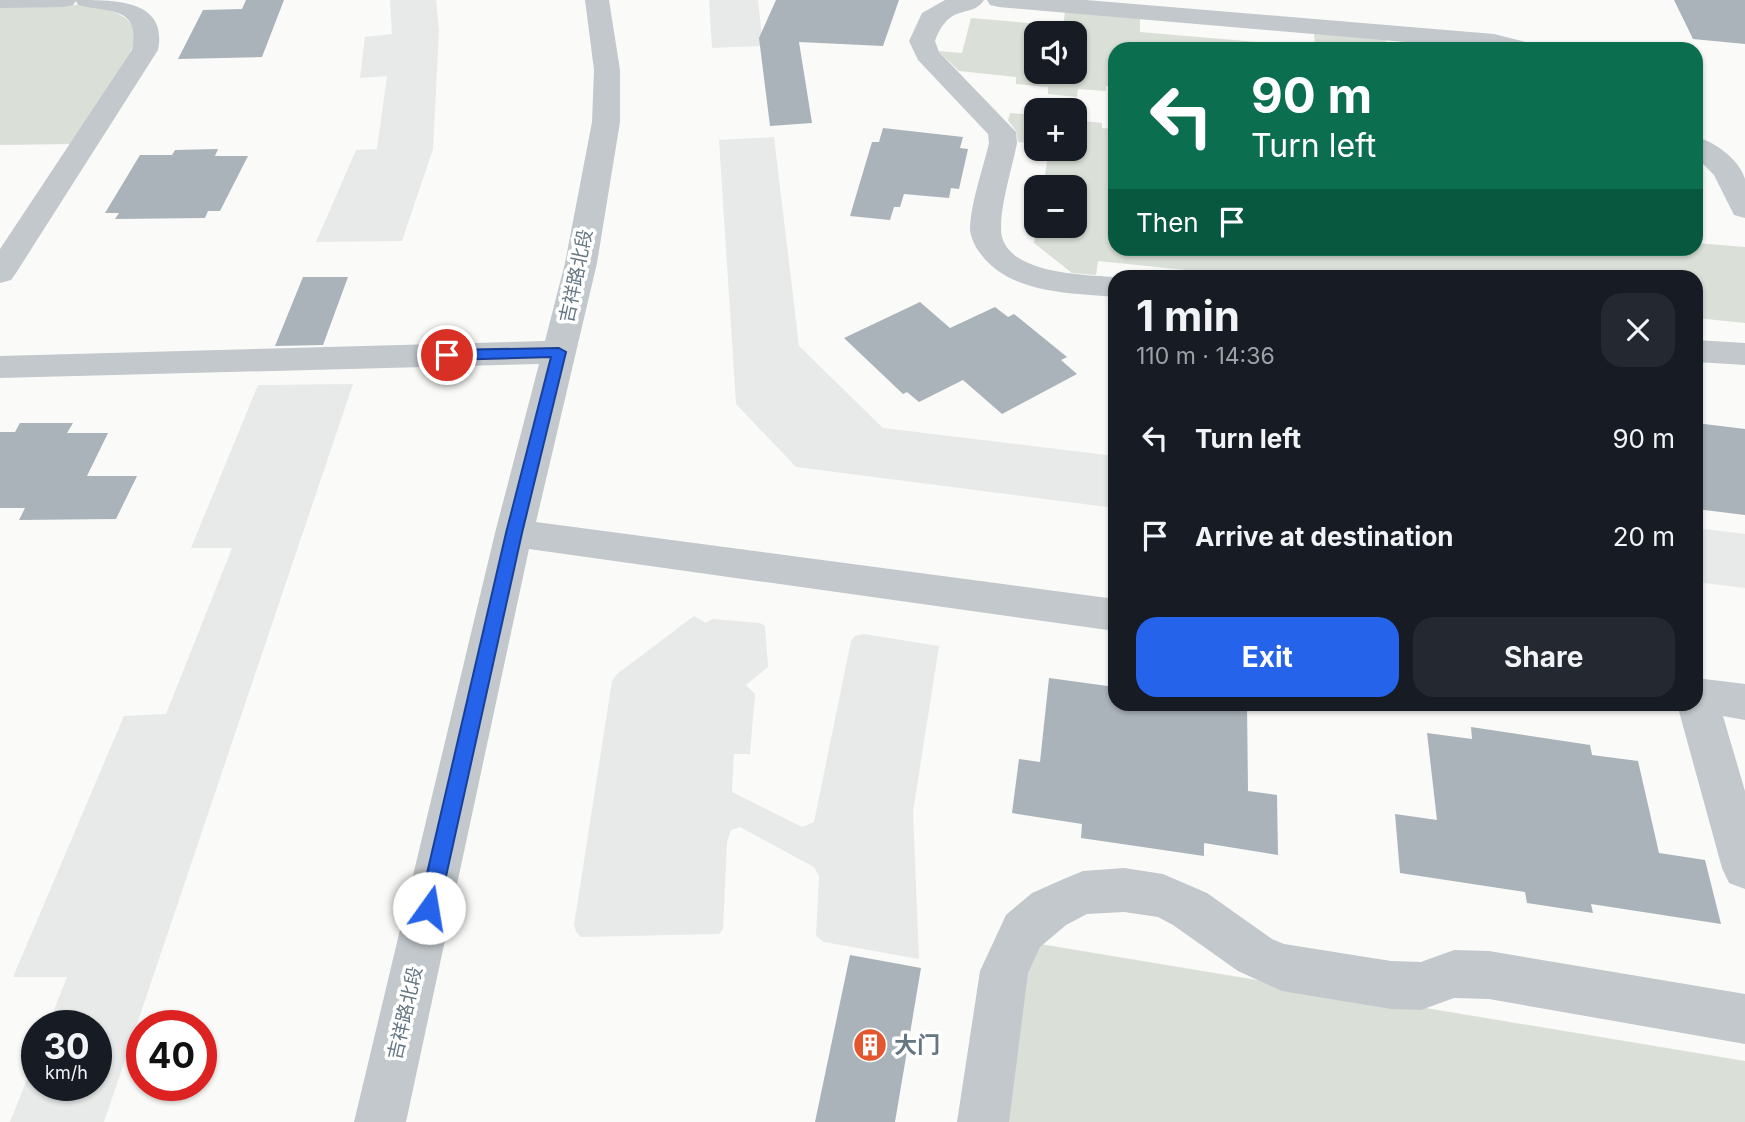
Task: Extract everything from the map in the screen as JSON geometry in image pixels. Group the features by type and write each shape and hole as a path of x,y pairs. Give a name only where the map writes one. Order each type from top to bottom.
{"street":[{"path":"0,1 64,0"},
{"path":"0,273 10,243 145,50 148,30 143,20 131,10 110,3 87,0"},
{"name":"吉祥路北段","path":"380,1122 514,533 581,263 607,122 607,70 597,0"},
{"path":"972,0 947,7 931,18 923,46 927,55 1002,132 1003,143 986,223 989,244 1001,259 1033,276 1108,287"},
{"path":"999,0 1114,5 1494,42"},
{"path":"1703,150 1729,172 1745,209"},
{"path":"1703,351 1745,354"},
{"path":"0,367 559,352"},
{"path":"514,533 1108,614"},
{"path":"1703,697 1745,702"},
{"path":"1700,711 1745,868"},
{"path":"983,1122 1004,971 1023,931 1049,909 1083,893 1124,890 1163,896 1190,909 1255,955 1282,967 1391,985 1421,986 1454,974 1489,975 1745,1019"}],"shaded area":[{"path":"390,0 436,0 439,31 433,149 402,241 316,242 356,150 377,149 387,76 360,78 365,37 392,34"},
{"path":"709,0 758,0 763,46 712,48"},
{"path":"80,5 113,12 133,25 137,33 129,57 73,144 0,145 0,6"},
{"path":"1065,12 1140,18 1140,32 1257,42 1108,42 1106,91 1078,89 1077,97 1048,94 1048,87 1016,84 1016,77 959,71 938,51 962,53 971,18 1024,23 1024,84 1087,84 1087,21 1064,21"},
{"path":"1314,33 1386,39 1386,42 1315,42"},
{"path":"1010,113 1024,114 1024,143 1018,142 1016,131 1008,120"},
{"path":"1087,121 1102,123 1102,128 1108,128 1108,256 1703,256 1703,244 1745,247 1745,323 1703,319 1703,270 1186,270 1098,261 1096,275 1072,273 1034,243 1035,238 1087,238 1087,175 1045,175 1047,161 1087,161"},
{"path":"774,137 799,346 883,428 1108,455 1108,507 796,467 736,404 719,140"},
{"path":"353,384 142,1010 126,1010 126,1057 112,1098 112,1010 54,1010 67,977 13,977 124,716 166,714 232,548 191,548 258,385"},
{"path":"1703,529 1745,534 1745,588 1703,583"},
{"path":"694,616 706,623 712,619 760,623 765,626 768,667 746,685 755,694 750,754 734,754 732,792 802,827 814,822 851,641 855,636 864,634 939,646 913,812 919,959 824,942 816,936 819,876 814,867 740,827 731,830 727,842 723,929 719,934 581,937 576,932 574,925 612,681 617,674"},
{"path":"1040,944 1745,1061 1745,1122 1004,1122 1023,973"},
{"path":"21,1094 21,1101 111,1101 104,1122 10,1122"}],"building":[{"path":"246,0 284,0 262,57 178,59 203,10 242,9"},
{"path":"776,0 899,0 883,46 799,42 812,123 770,126 759,38"},
{"path":"1674,0 1745,0 1745,44 1693,39"},
{"path":"883,128 963,137 960,148 968,149 959,189 951,188 949,198 904,194 900,207 894,207 890,220 850,216 872,142 879,142"},
{"path":"218,149 215,156 248,156 220,211 208,211 205,218 115,219 119,213 105,213 140,155 172,155 175,150"},
{"path":"303,277 348,277 323,345 275,346"},
{"path":"920,302 950,328 995,307 1008,317 1014,314 1067,357 1061,360 1077,374 1002,414 963,380 919,402 907,392 903,394 844,338"},
{"path":"20,423 73,423 67,433 108,433 87,476 137,476 116,519 19,520 25,508 0,508 0,432 15,432"},
{"path":"1703,424 1745,429 1745,515 1703,510"},
{"path":"1049,678 1108,686 1108,711 1247,711 1248,791 1277,795 1278,855 1204,843 1204,856 1081,838 1082,824 1012,813 1019,759 1040,762"},
{"path":"1471,727 1590,745 1592,755 1638,761 1659,853 1705,860 1721,924 1591,904 1593,913 1527,903 1525,892 1400,873 1395,814 1437,820 1427,733 1472,739"},
{"name":"大门","path":"850,955 921,968 895,1122 815,1122"}],"place":[{"name":"大门","path":"870,1045"}],"route":[{"path":"429,908 514,533 559,352 447,355"}]}
